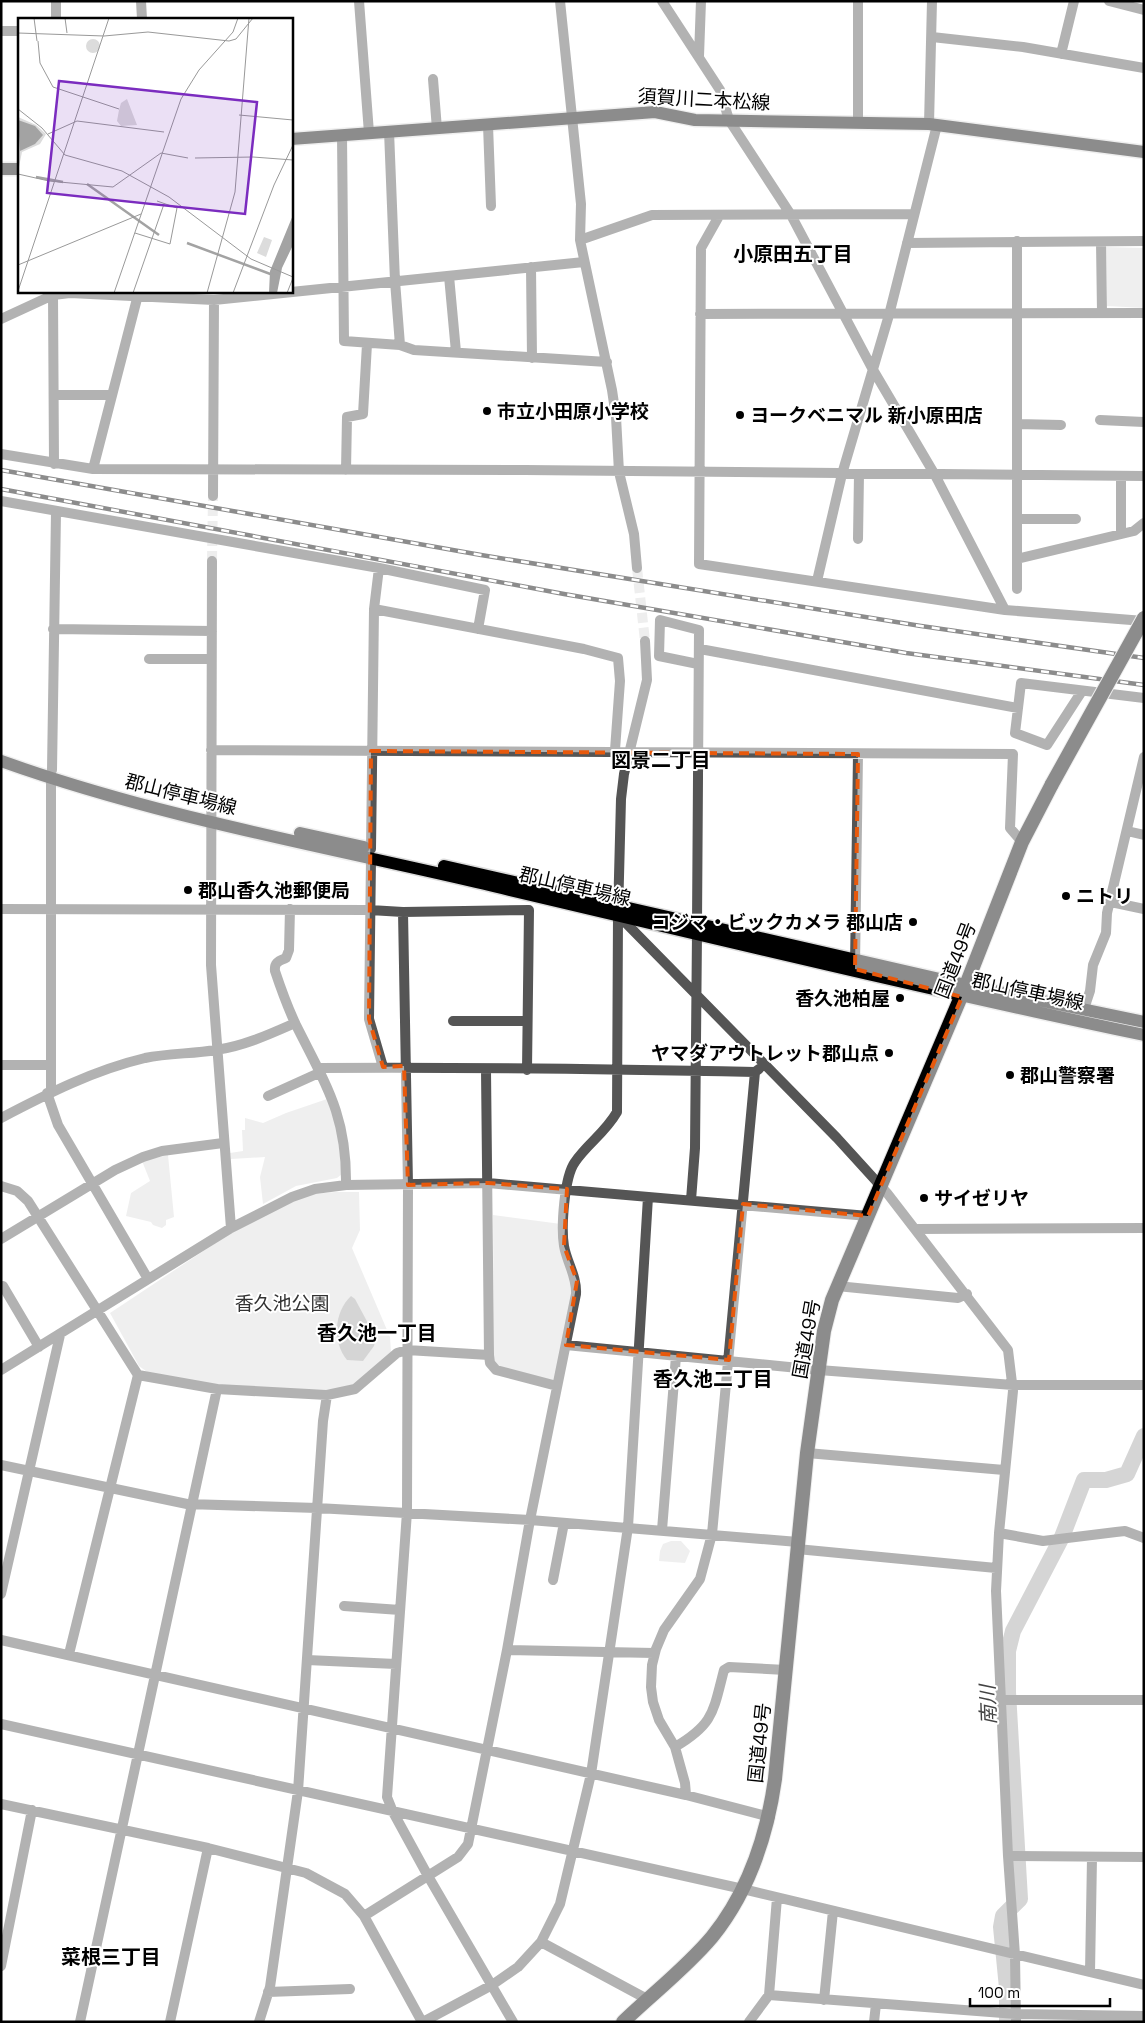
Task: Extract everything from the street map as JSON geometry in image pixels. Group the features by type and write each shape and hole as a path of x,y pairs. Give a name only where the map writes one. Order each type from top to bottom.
{"highway":[{"name":"国道49号","path":"623,2022 711,1938 743,1889 760,1849 770,1817 807,1453 826,1320 836,1286 964,991 1022,842 1052,784 1144,619"}],"main road":[{"name":"須賀川二本松線","path":"292,139 655,112 695,120 933,125 1144,152"},
{"path":"1,170 18,169"},
{"name":"郡山停車場線","path":"1,752 51,774"},
{"name":"郡山停車場線","path":"1,761 212,818 855,965 1144,1035"},
{"name":"郡山停車場線","path":"964,991 1084,1009 1144,1022"}],"street":[{"path":"56,1 56,18"},
{"path":"141,1 142,18"},
{"path":"359,1 369,133"},
{"path":"560,1 581,204 580,240 607,362 616,417 619,472 634,534 637,568"},
{"path":"662,1 720,90 729,120 791,215 872,368 935,475 1006,610"},
{"path":"699,56 701,1"},
{"path":"858,1 858,123"},
{"path":"817,581 842,474 889,315 914,214 933,125 932,1"},
{"path":"1061,54 1074,1"},
{"path":"1110,1 1144,10"},
{"path":"1,31 18,31"},
{"path":"932,37 1061,54 1144,68"},
{"path":"433,78 437,129"},
{"path":"488,125 491,206"},
{"path":"389,131 395,282 400,345"},
{"path":"342,135 345,287 344,341 400,345 414,350 607,362"},
{"path":"580,240 652,215 914,214"},
{"path":"720,216 700,248 699,564 1006,610 1144,619"},
{"path":"1016,589 1018,241"},
{"path":"907,243 1144,241"},
{"path":"1102,242 1102,312"},
{"path":"1,319 52,295 70,293 139,294 214,300 584,262"},
{"path":"531,267 532,358"},
{"path":"448,276 456,352"},
{"path":"93,468 139,294"},
{"path":"52,295 54,464"},
{"path":"213,496 214,300"},
{"path":"700,314 1144,313"},
{"path":"346,470 347,417 363,414 367,344"},
{"path":"54,395 111,395"},
{"path":"1100,420 1144,422"},
{"path":"1017,424 1062,425"},
{"path":"1,454 54,464 93,468 699,471 1144,476"},
{"path":"858,539 859,474"},
{"path":"1121,476 1121,534"},
{"path":"1,501 379,568 484,590 478,629"},
{"path":"56,512 51,774 49,1092 58,1125 148,1279"},
{"path":"1017,519 1076,519"},
{"path":"1017,559 1134,531 1144,523"},
{"path":"212,561 211,965 230,1228"},
{"path":"379,568 374,609 371,752 370,1019 383,1067"},
{"path":"374,609 584,649 618,658 620,681 615,750"},
{"path":"691,1200 695,1148 699,630 660,620 659,656 698,664"},
{"path":"53,629 212,631"},
{"path":"364,1916 462,1854 468,1844 577,1281 564,1246 567,1189 575,1162 599,1138 617,1112 616,1069 621,799 647,680 645,641"},
{"path":"700,649 1018,708"},
{"path":"149,659 211,659"},
{"path":"1082,691 1047,745 1015,733 1021,683 1144,698"},
{"path":"211,750 371,752 615,750 630,752 1013,754 1010,828 1022,842"},
{"path":"855,965 858,754"},
{"path":"1084,1009 1090,991 1093,965 1106,933 1111,902 1144,757"},
{"path":"1127,832 1144,835"},
{"path":"1111,902 1144,909"},
{"path":"1,909 290,909 403,912 529,910 527,1070"},
{"path":"290,909 289,950 286,958 278,961 274,966 274,971 295,1023 332,1094 342,1131 346,1160 346,1185"},
{"path":"619,911 697,995 880,1184 967,1294 1008,1350 1013,1385 996,1568 1000,1700 1015,1955 1016,2018"},
{"path":"403,912 404,1066 408,1185 407,1512 387,1797 393,1812 428,1876 512,2022"},
{"path":"453,1021 527,1021"},
{"path":"1,1118 49,1092 144,1058 171,1053 217,1050 261,1039 295,1023"},
{"path":"1,1065 50,1065"},
{"path":"268,1096 320,1070 404,1066 486,1070 616,1069 755,1072 765,1065"},
{"path":"486,1070 490,1363 496,1370 557,1386"},
{"path":"686,1795 685,1783 675,1747 659,1720 653,1702 651,1680 654,1653 664,1630 700,1579 712,1534 755,1072"},
{"path":"1,1240 115,1170 162,1151 223,1143"},
{"path":"1,1370 230,1228 292,1197 315,1189 346,1185 488,1183 868,1216"},
{"path":"1,1186 17,1190 39,1216 138,1374 217,1389 328,1395 355,1390 397,1353 407,1350 489,1355"},
{"path":"1,1804 208,1848 306,1873 345,1894 364,1916 422,2022 492,1985 518,1966 541,1942 560,1904 591,1774 628,1528 648,1197"},
{"path":"916,1229 1144,1228"},
{"path":"2,1286 39,1348"},
{"path":"836,1286 958,1298 967,1294"},
{"path":"1,1594 60,1335"},
{"path":"566,1345 819,1370 1013,1385 1144,1384"},
{"path":"662,1530 676,1356"},
{"path":"69,1654 138,1374"},
{"path":"80,2022 140,1755 217,1389"},
{"path":"259,2022 268,1992 298,1791 317,1508 328,1395"},
{"path":"807,1453 1004,1470"},
{"path":"1,1465 193,1504 407,1512 662,1530 712,1534 798,1546 996,1568"},
{"path":"553,1580 564,1523"},
{"path":"998,1533 1043,1541 1116,1532 1125,1532 1144,1538"},
{"path":"344,1606 400,1610"},
{"path":"1,1640 686,1795 770,1817"},
{"path":"507,1650 654,1653"},
{"path":"307,1660 396,1664"},
{"path":"675,1747 698,1732 711,1717 724,1670 729,1666 786,1670"},
{"path":"1000,1700 1144,1700"},
{"path":"1,1724 743,1889 1144,1985"},
{"path":"1,1966 32,1810"},
{"path":"170,2022 208,1848"},
{"path":"1008,1856 1144,1857"},
{"path":"1090,1972 1092,1858"},
{"path":"749,2022 769,1995 777,1898"},
{"path":"824,2000 833,1911"},
{"path":"541,1942 647,2000"},
{"path":"268,1992 350,1989"},
{"path":"769,1995 1016,2018 1144,2016"},
{"path":"874,2022 876,2004"}],"highlighted area":[{"path":"371,751 858,754 855,969 962,997 868,1216 743,1204 729,1360 566,1345 577,1281 564,1246 567,1189 488,1183 408,1185 404,1066 383,1067 369,1019"}],"green space":[{"path":"1106,247 1144,248 1144,308 1107,306"},
{"path":"330,1098 336,1118 342,1174 337,1178 296,1186 263,1204 260,1177 265,1157 231,1159 230,1153 243,1151 242,1130 245,1130 245,1118 263,1123"},
{"path":"168,1155 174,1217 166,1220 166,1225 162,1228 153,1225 151,1222 126,1216 131,1193 150,1181 142,1161"},
{"name":"香久池公園","path":"359,1192 360,1230 352,1248 390,1337 391,1352 361,1382 342,1390 226,1388 150,1374 139,1366 110,1313 226,1236 286,1204 313,1194"},
{"path":"493,1215 561,1224 573,1293 555,1381 498,1366 494,1361"},
{"path":"671,1541 681,1541 690,1551 685,1563 659,1561 663,1544"}],"shaded area":[{"path":"351,1296 355,1299 376,1338 374,1346 363,1361 347,1360 342,1353 337,1336 338,1319 341,1310"}],"waterway":[{"name":"南川","path":"1007,2022 1007,1988 1001,1927 1003,1916 1020,1899 1008,1692 1008,1651 1013,1631 1062,1537 1084,1480 1106,1480 1127,1474 1144,1436"}],"tunnel":[{"path":"212,561 213,496"},
{"path":"637,568 645,641"}],"railway":[{"path":"1,470 481,555 921,626 1144,658"},
{"path":"1,489 564,594 906,653 1144,685"}],"place":[{"name":"市立小田原小学校","path":"487,411"},
{"name":"ヨークベニマル 新小原田店","path":"740,415"},
{"name":"郡山香久池郵便局","path":"188,890"},
{"name":"ニトリ","path":"1066,896"},
{"name":"コジマ・ビックカメラ 郡山店","path":"913,922"},
{"name":"香久池柏屋","path":"900,998"},
{"name":"ヤマダアウトレット郡山点","path":"889,1053"},
{"name":"郡山警察署","path":"1010,1075"},
{"name":"サイゼリヤ","path":"924,1198"}],"district":[{"name":"小原田五丁目","path":"793,254"},
{"name":"図景二丁目","path":"661,760"},
{"name":"香久池一丁目","path":"377,1333"},
{"name":"香久池二丁目","path":"713,1379"},
{"name":"菜根三丁目","path":"111,1957"}]}
